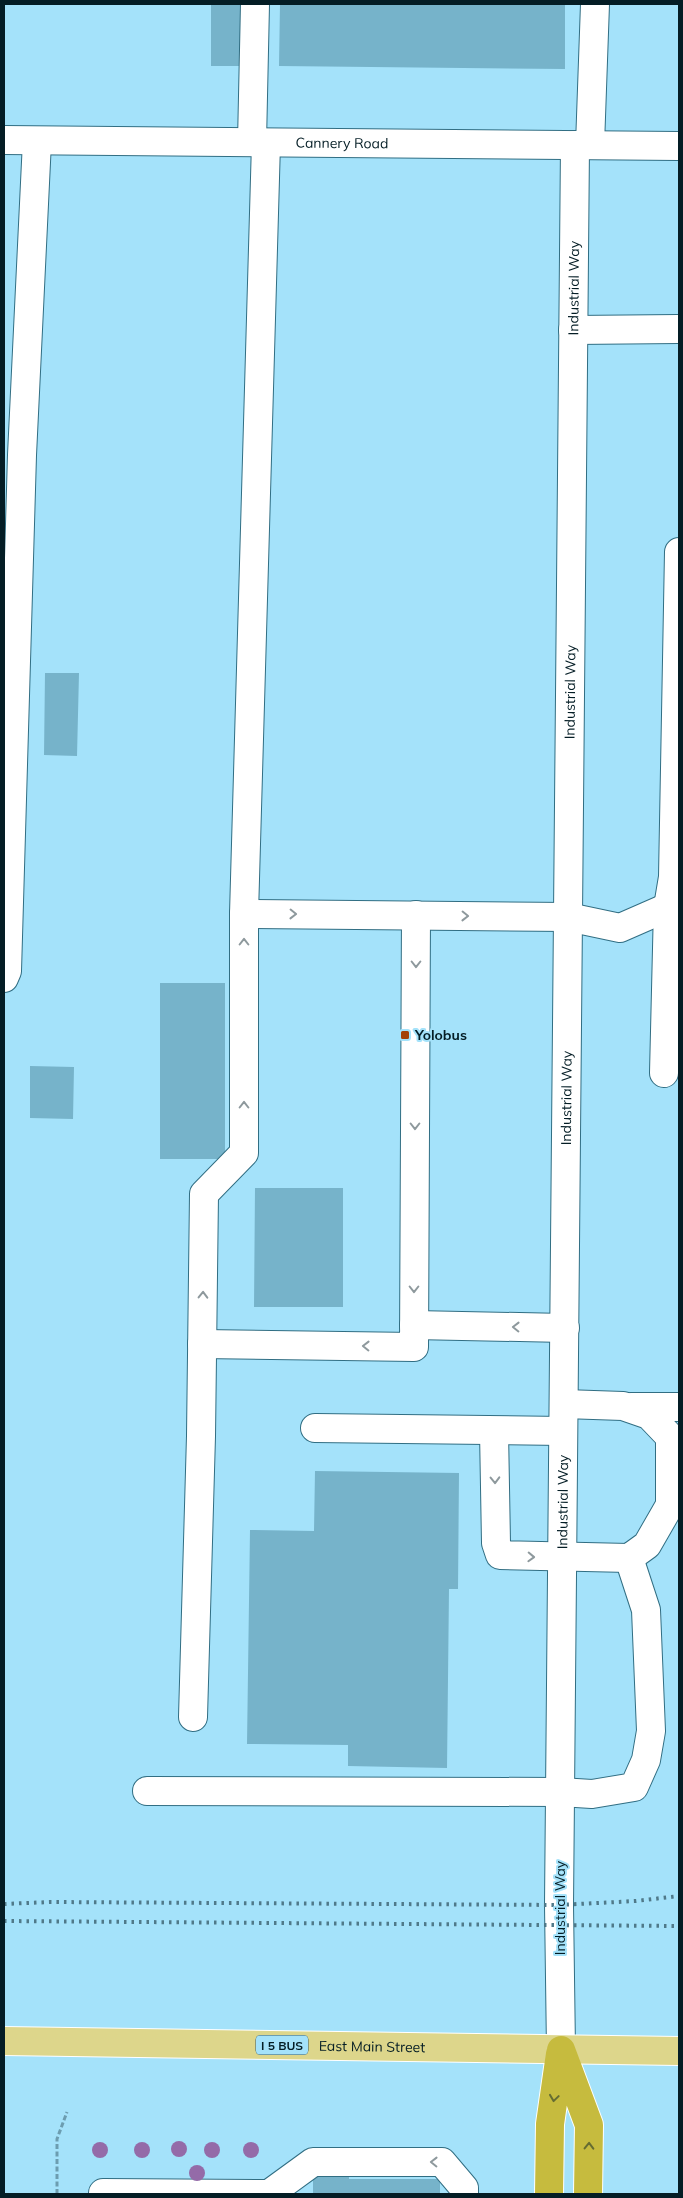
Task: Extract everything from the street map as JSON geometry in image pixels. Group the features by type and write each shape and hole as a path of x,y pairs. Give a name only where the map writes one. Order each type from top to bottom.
{"highway":[{"path":"549,2194 550,2124 561,2050"},
{"path":"561,2050 589,2125 588,2194"}],"main road":[{"name":"East Main Street","path":"4,2041 679,2051"}],"street":[{"path":"193,1717 204,1194 244,1153 244,914 259,143 255,4"},
{"name":"Industrial Way","path":"561,2050 560,1792 573,330 582,146 595,4"},
{"name":"Cannery Road","path":"4,140 679,146"},
{"path":"4,978 7,971 22,455 37,141"},
{"path":"573,330 679,329"},
{"path":"664,1073 674,907 679,552"},
{"path":"244,914 568,917 620,928 674,907"},
{"path":"202,1344 414,1347 416,915"},
{"path":"414,1325 564,1328"},
{"path":"564,1404 679,1407"},
{"path":"494,1431 496,1542 500,1555 562,1558 629,1558 647,1545 670,1505 670,1437 649,1416 623,1406"},
{"path":"315,1428 563,1431"},
{"path":"147,1791 560,1792 592,1794 634,1787 646,1760 651,1731 646,1610 629,1558"},
{"path":"103,2194 270,2194 313,2162 442,2162 464,2188 464,2194"}],"path":[{"path":"57,2194 58,2139 67,2112"}],"building":[{"path":"211,4 242,4 241,66 211,66"},
{"path":"280,4 565,4 565,69 279,66"},
{"path":"45,673 79,673 77,756 44,755"},
{"path":"160,983 225,983 225,1159 160,1159"},
{"path":"30,1066 74,1067 73,1119 30,1118"},
{"path":"255,1188 343,1188 343,1307 254,1307"},
{"path":"315,1471 459,1473 458,1589 449,1589 447,1768 348,1766 348,1745 247,1744 250,1530 314,1531"},
{"path":"333,2171 349,2171 349,2179 440,2179 440,2194 313,2194 313,2177 333,2177"}],"railway":[{"path":"4,1904 51,1902 559,1905 636,1901 679,1896"},
{"path":"4,1921 679,1926"}],"place":[{"name":"Yolobus","path":"405,1035"}]}
